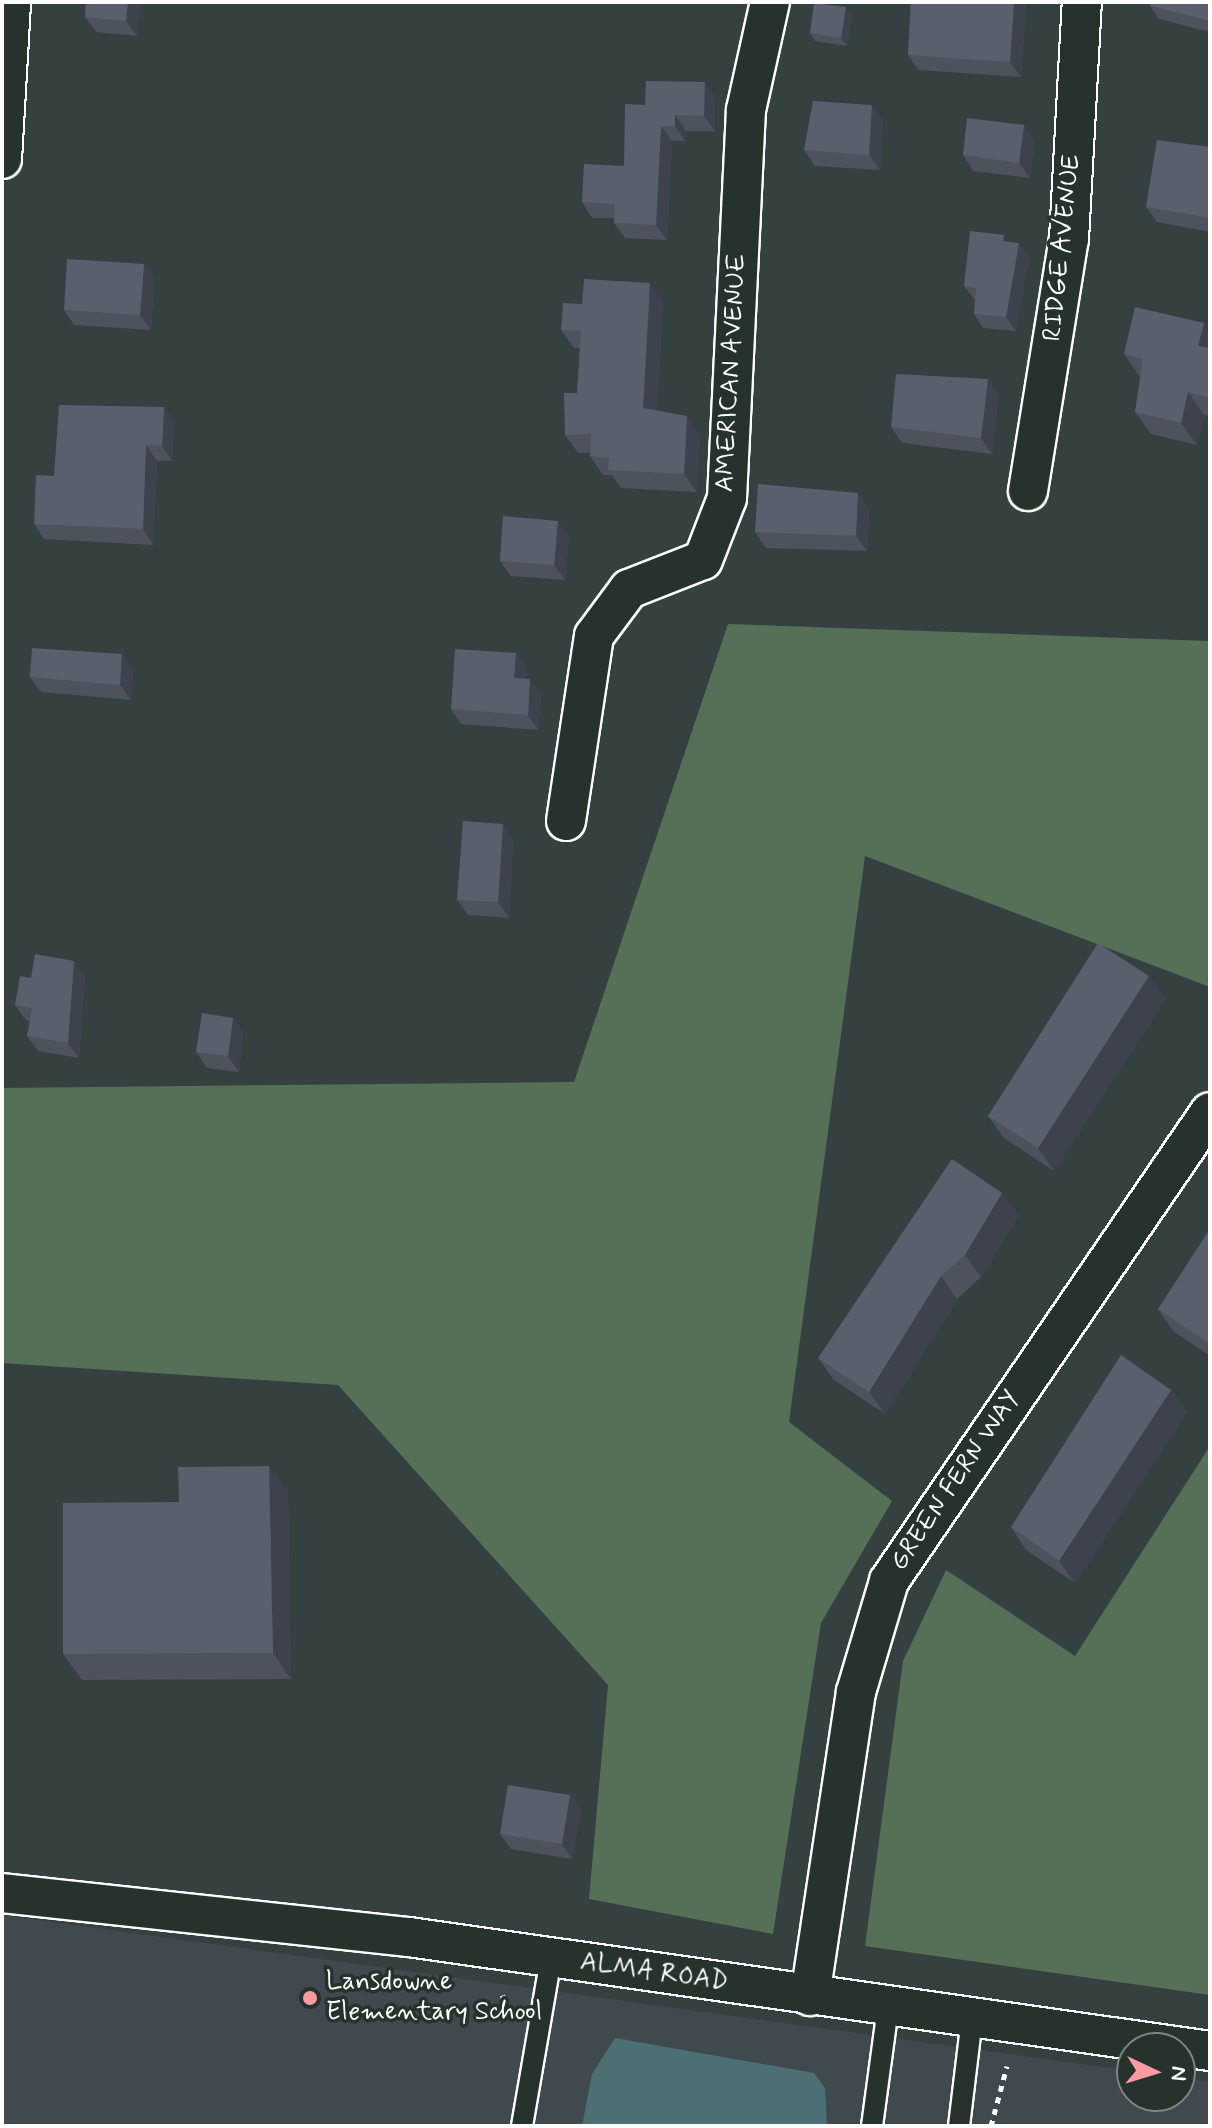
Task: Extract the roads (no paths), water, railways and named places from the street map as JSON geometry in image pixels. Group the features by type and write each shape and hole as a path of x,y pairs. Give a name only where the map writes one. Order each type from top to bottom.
{"street":[{"path":"2,159 11,2"},
{"name":"AMERICAN AVENUE","path":"566,821 594,636 629,589 703,560 724,512 746,110 770,2"},
{"name":"RIDGE AVENUE","path":"1028,491 1069,239 1082,2"},
{"name":"GREEN FERN WAY","path":"810,1996 856,1692 889,1581 1210,1112"},
{"name":"ALMA ROAD","path":"2,1893 551,1958 1210,2051"}],"lane":[{"path":"522,2126 551,1958"},
{"path":"872,2126 888,2007"},
{"path":"959,2126 972,2018"}],"water":[{"path":"615,2038 814,2073 825,2088 827,2126 582,2126 592,2074"}],"place":[{"name":"Lansdowne Elementary School","path":"310,1998"}]}
